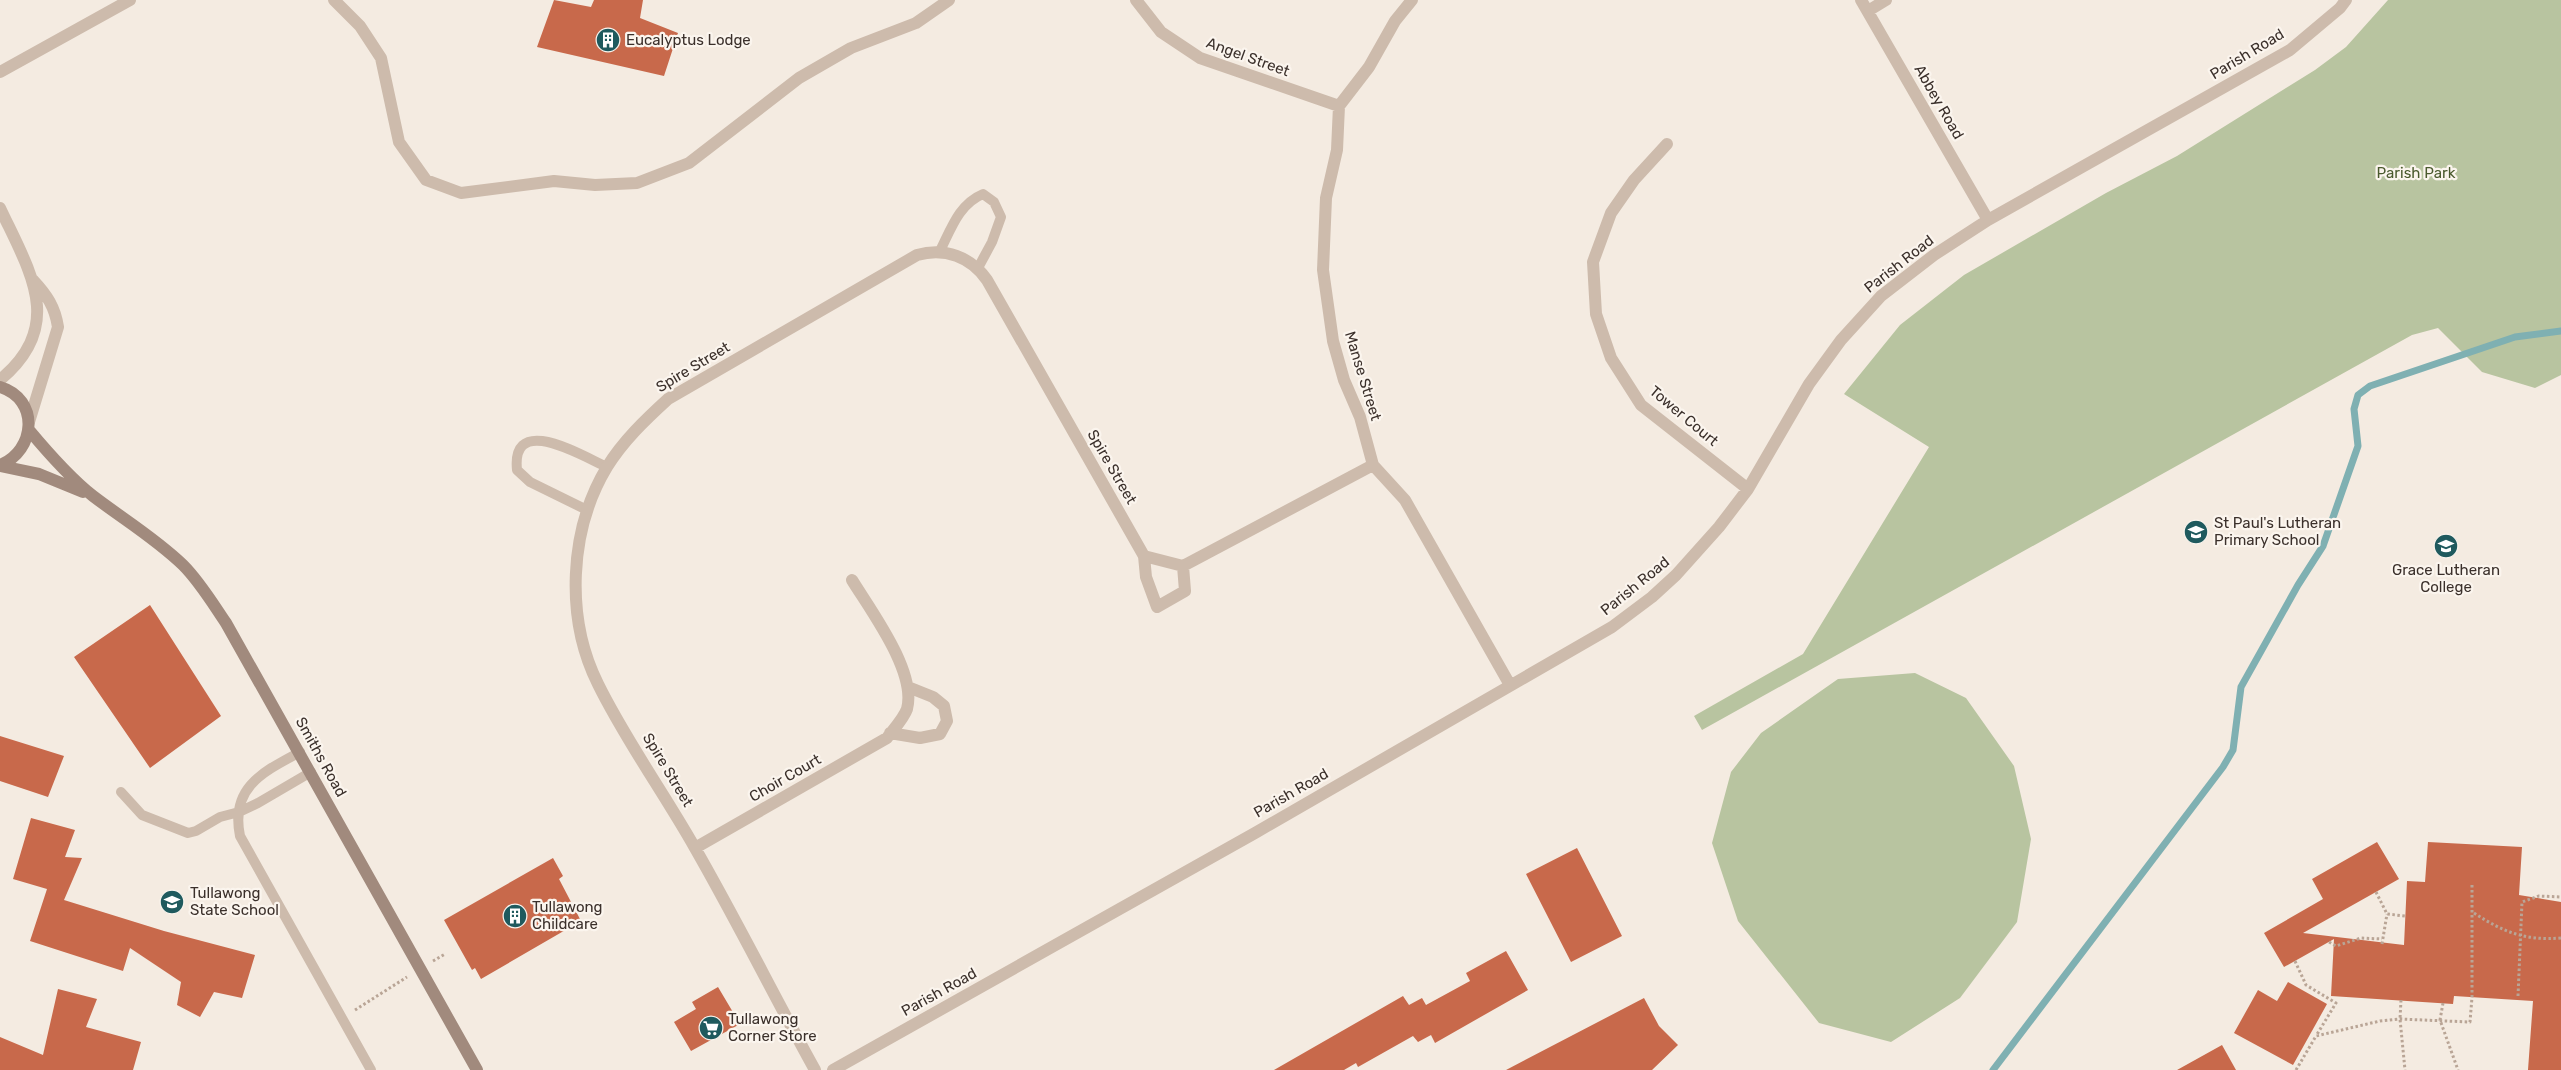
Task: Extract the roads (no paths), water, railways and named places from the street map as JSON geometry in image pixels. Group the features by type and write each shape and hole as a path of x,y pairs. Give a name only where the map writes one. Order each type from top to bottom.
{"main road":[{"name":"Smiths Road","path":"0,387 18,397 26,409 29,426 56,462 92,495 149,536 185,567 226,623 477,1070"},
{"path":"0,465 19,453 26,443 29,426"},
{"name":"Smiths Road","path":"0,465 39,474 92,495"}],"street":[{"path":"0,72 130,0"},
{"path":"334,0 360,26 381,58 399,142 426,180 461,193 554,181 595,185 637,183 688,163 799,78 851,48 916,23 949,0"},
{"name":"Angel Street","path":"1136,0 1161,32 1200,58 1339,106"},
{"path":"1339,106 1369,67 1395,21 1412,0"},
{"name":"Abbey Road","path":"1861,0 1988,220"},
{"path":"1868,11 1886,0"},
{"name":"Parish Road","path":"834,1070 1255,833 1612,627 1652,597 1698,552 1748,489 1809,384 1841,340 1881,296 1934,255 1988,220 2290,50 2340,8 2346,0"},
{"name":"Manse Street","path":"1339,106 1337,150 1326,198 1323,270 1333,341 1344,380 1360,418 1373,465 1404,500 1510,685"},
{"name":"Tower Court","path":"1667,144 1634,180 1611,213 1593,262 1596,314 1611,358 1641,405 1748,489"},
{"path":"0,208 33,280 37,305 36,328 28,348 16,367 0,380"},
{"path":"940,251 968,261 978,268"},
{"name":"Spire Street","path":"814,1070 695,848 597,683 586,651 577,611 576,576 578,547 587,510 607,467 640,425 668,399 918,256 940,251"},
{"name":"Spire Street","path":"978,268 1144,556 1146,577 1158,607 1185,591 1183,566"},
{"path":"29,426 58,328 56,314 49,297 33,280"},
{"path":"1144,556 1183,566 1373,465"},
{"name":"Choir Court","path":"695,848 887,738 907,710 908,687 892,649 852,580"},
{"path":"890,733 920,738 940,734 947,721 944,706 933,698 908,687"}],"lane":[{"path":"940,251 958,215 970,199 983,194 994,202 1001,217 992,242 978,268"},
{"path":"587,510 530,482 517,470 516,459 519,449 528,441 548,440 607,467"},
{"path":"300,752 252,782 245,790 239,812 239,829 246,849 371,1070"},
{"path":"121,792 142,815 188,833 196,832 220,816 239,812 311,772"}],"waterway":[{"path":"1993,1070 2223,767 2233,750 2241,687 2298,585 2323,546 2358,446 2354,409 2358,395 2370,386 2515,337 2561,331"}],"place":[{"name":"Eucalyptus Lodge","path":"608,40"},
{"name":"St Paul's Lutheran Primary School","path":"2196,532"},
{"name":"Grace Lutheran College","path":"2446,546"},
{"name":"Tullawong State School","path":"172,902"},
{"name":"Tullawong Childcare","path":"515,916"},
{"name":"Tullawong Corner Store","path":"711,1028"}],"park label":[{"name":"Parish Park","path":"2416,173"}]}
